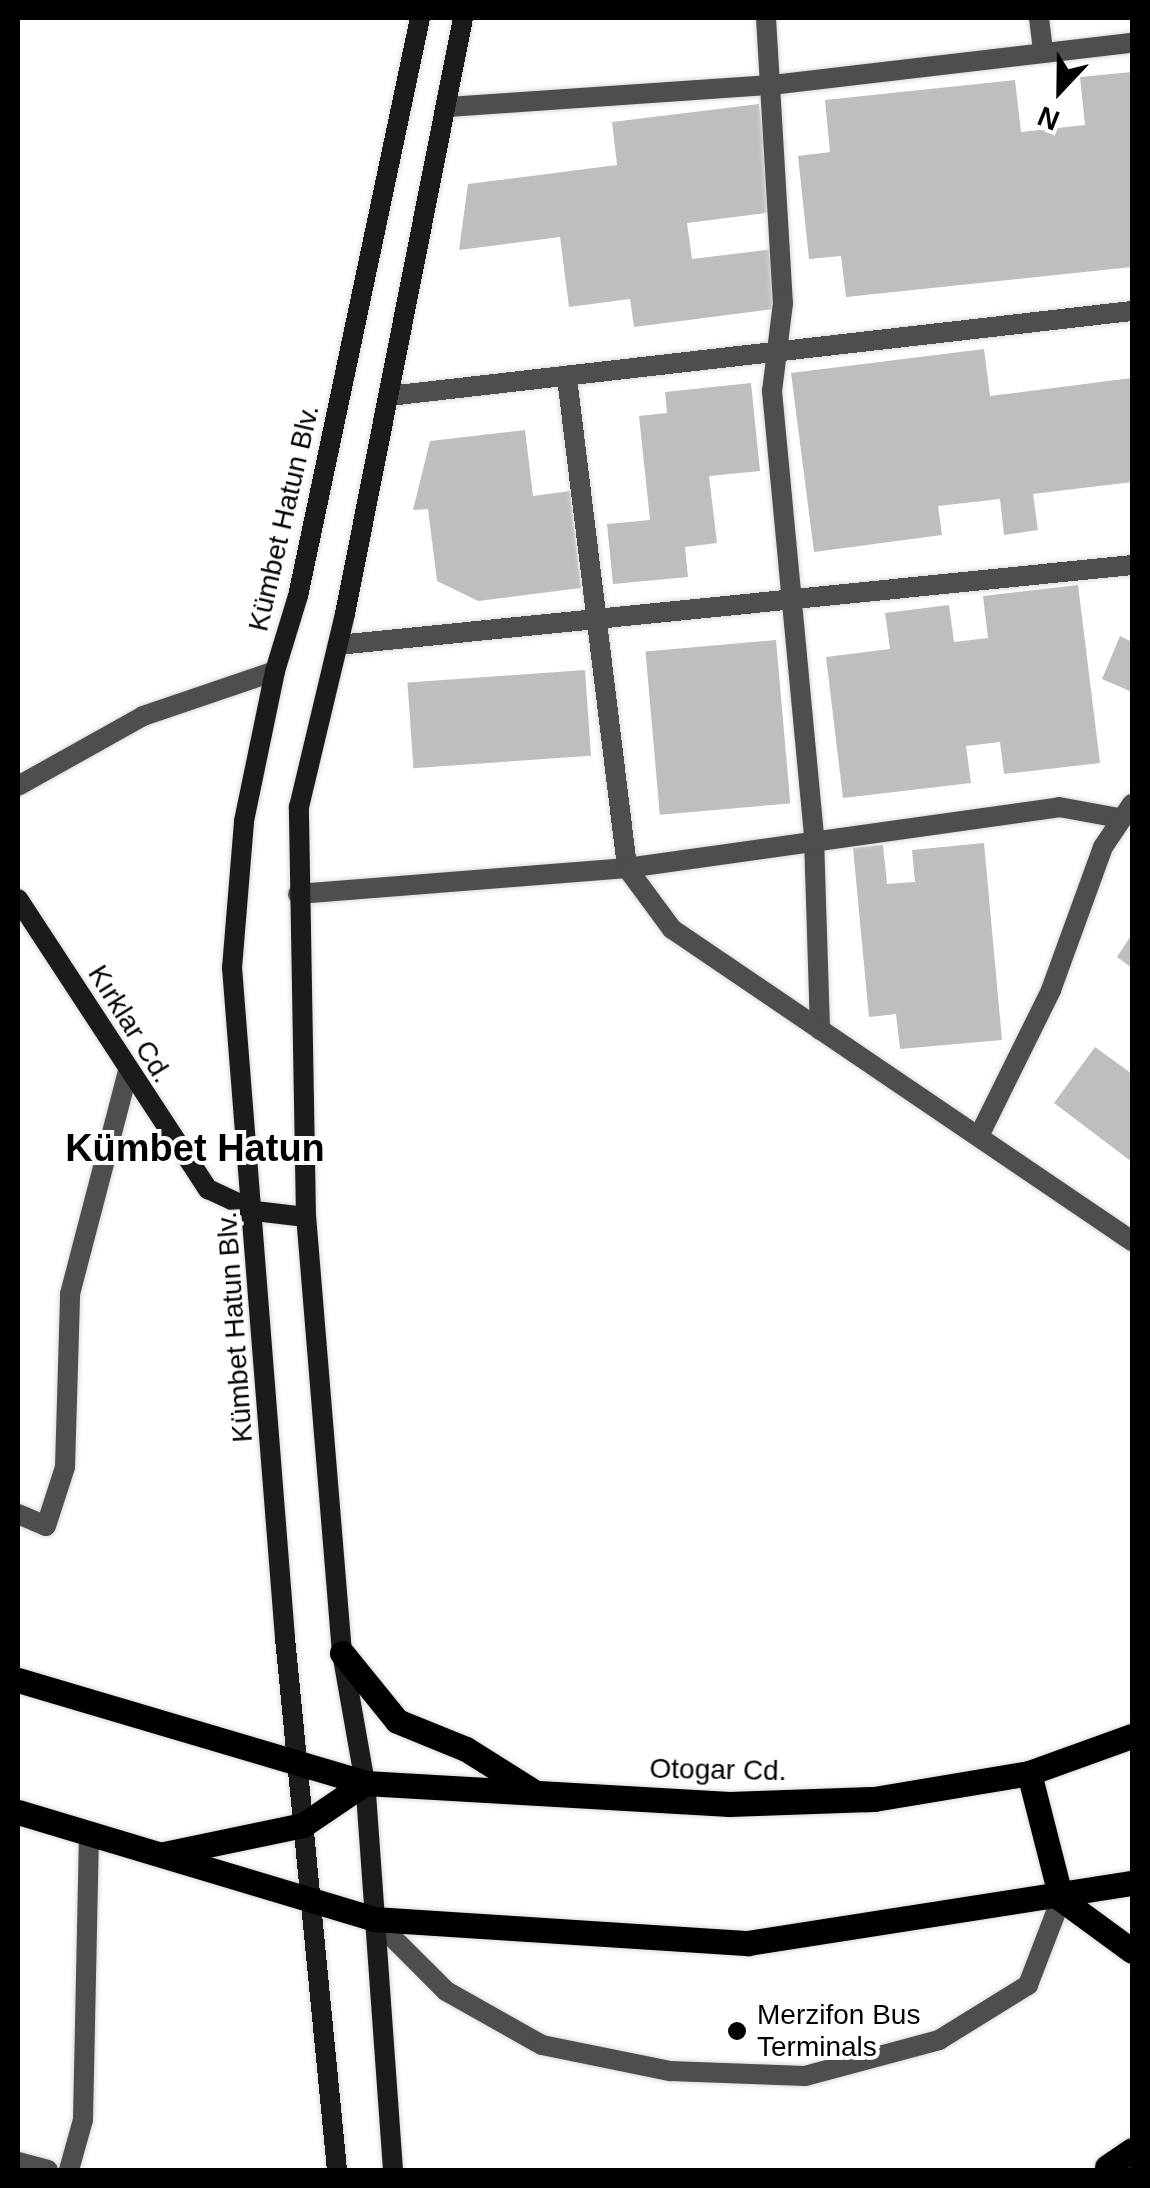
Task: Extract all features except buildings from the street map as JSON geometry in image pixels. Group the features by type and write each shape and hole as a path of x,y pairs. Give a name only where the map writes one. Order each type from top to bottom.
{"main road":[{"name":"Kümbet Hatun Blv.","path":"337,2170 308,1902 255,1211 232,968 244,821 275,671 298,596 420,18"},
{"path":"393,2170 365,1782 342,1653 306,1217 299,807 338,645 462,18"},
{"name":"Kırklar Cd.","path":"18,899 208,1189 255,1211 306,1217"},
{"path":"342,1653 397,1721 466,1749 535,1792"},
{"name":"Otogar Cd.","path":"18,1680 365,1782 729,1804 874,1799 1030,1773 1132,1736"},
{"path":"1030,1773 1062,1898 1132,1950"},
{"path":"159,1856 303,1825 365,1782"},
{"path":"18,1812 374,1919 748,1943 1062,1898 1132,1883"},
{"path":"1106,2169 1132,2133"},
{"path":"1106,2169 1132,2150"}],"street":[{"path":"766,18 772,85 779,350 772,392 814,838 820,1030"},
{"path":"1039,18 1044,53"},
{"path":"447,107 772,85 1132,43"},
{"path":"389,396 1132,311"},
{"path":"567,378 627,868 672,929 1132,1241"},
{"path":"338,645 1132,564"},
{"path":"18,786 143,716 275,671"},
{"path":"298,894 627,868 814,838 1058,807 1126,811 1051,990 979,1136"},
{"path":"18,1514 46,1526 64,1466 70,1294 128,1072"},
{"path":"69,2170 83,2120 89,1834"},
{"path":"374,1919 446,1990 542,2044 670,2072 804,2076 939,2040 1028,1985 1062,1898"},
{"path":"18,2162 48,2170"}],"place":[{"name":"Merzifon Bus Terminals","path":"737,2031"}],"district":[{"name":"Kümbet Hatun","path":"195,1149"}]}
